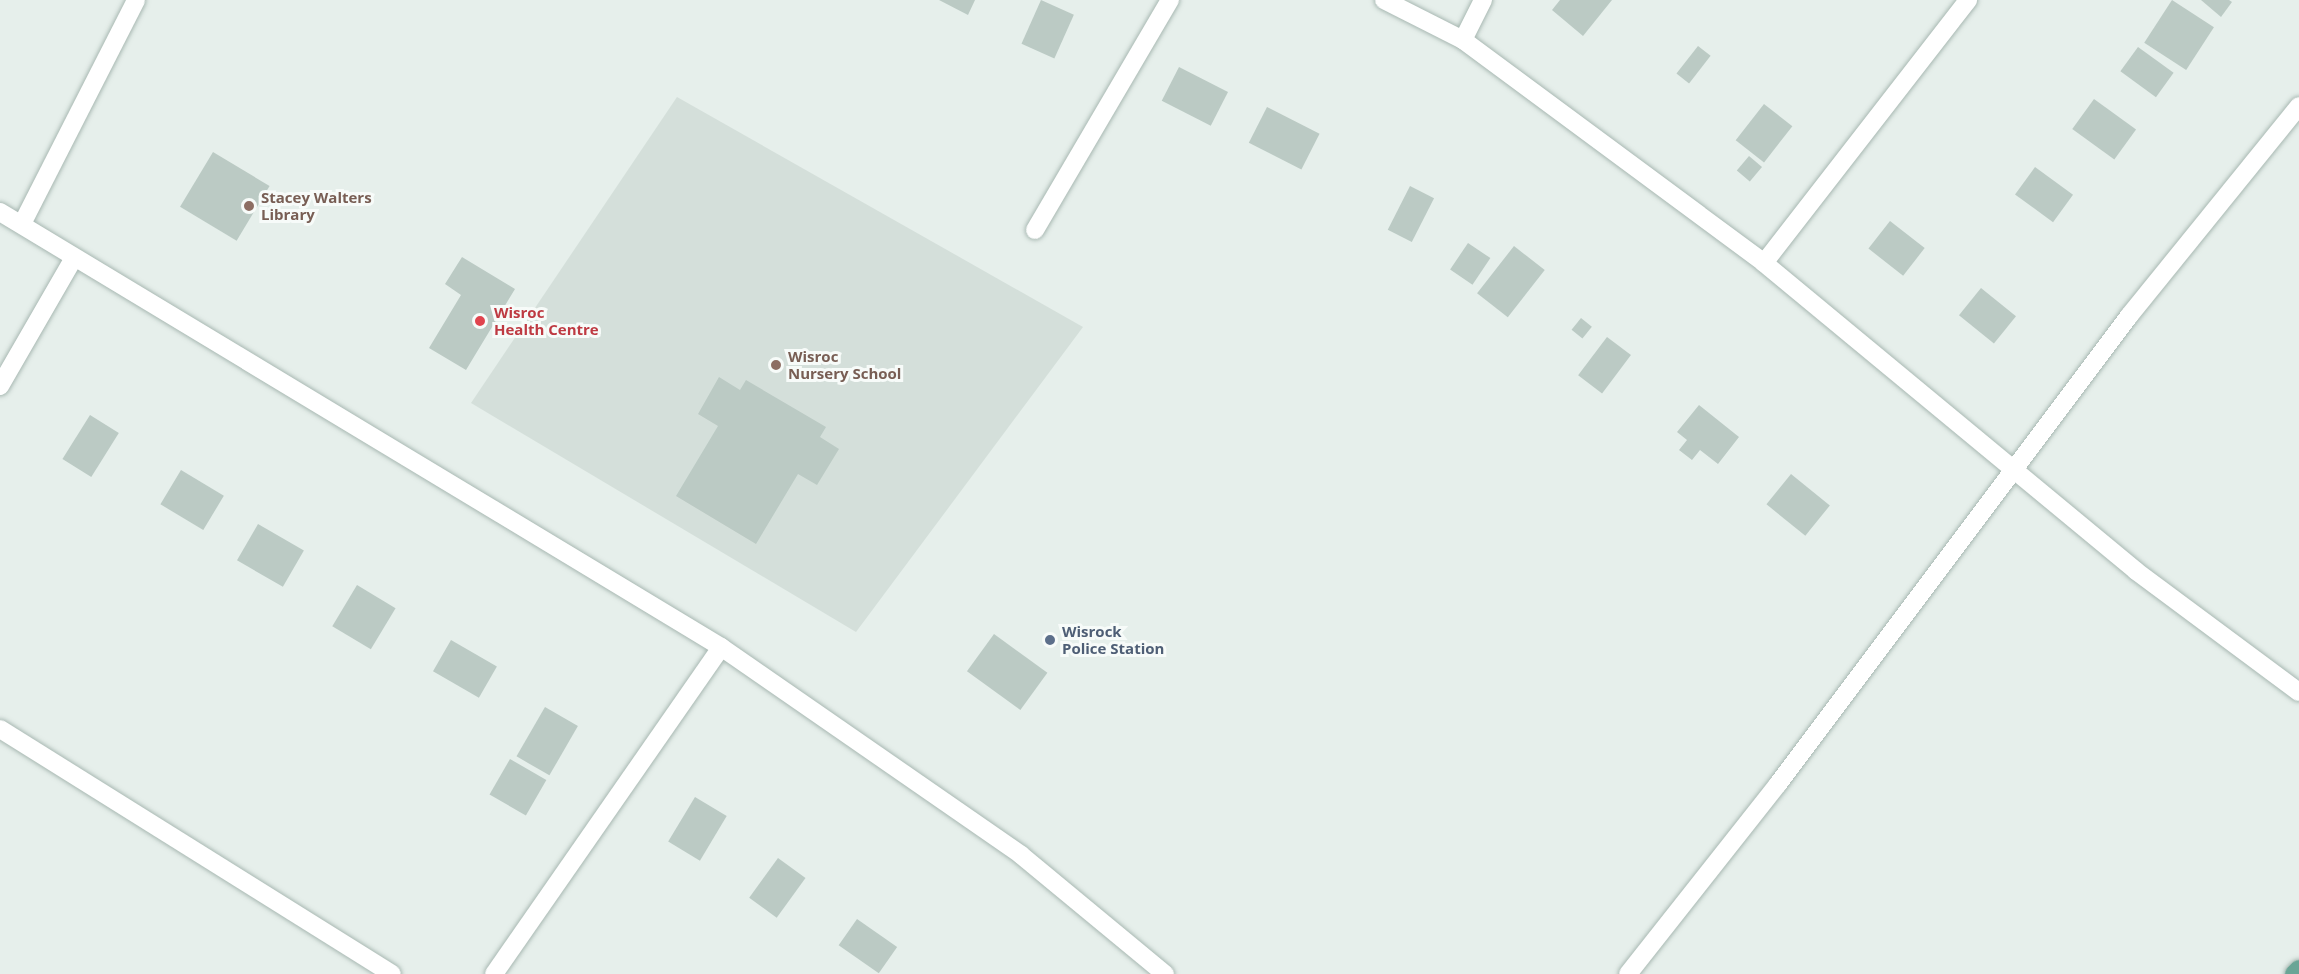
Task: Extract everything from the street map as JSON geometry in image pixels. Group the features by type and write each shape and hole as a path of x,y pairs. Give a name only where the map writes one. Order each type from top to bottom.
{"main road":[{"path":"2294,974 2299,969"}],"street":[{"path":"22,224 136,0"},
{"path":"1035,230 1170,0"},
{"path":"1384,0 1462,40 1764,263 2136,571 2299,692"},
{"path":"1462,40 1483,0"},
{"path":"1764,263 1968,0"},
{"path":"1628,974 1657,941 2016,470 2129,316 2299,106"},
{"path":"0,212 721,647 1021,855 1165,974"},
{"path":"0,386 74,258"},
{"path":"494,974 721,647"},
{"path":"0,729 392,974"}],"shaded area":[{"name":"Wisroc Nursery School","path":"677,97 1083,327 856,632 471,403"}],"building":[{"path":"939,0 975,0 968,15"},
{"path":"1041,0 1074,15 1054,58 1021,44"},
{"path":"1560,0 1612,0 1583,36 1552,10"},
{"path":"2172,0 2214,27 2186,70 2144,43"},
{"path":"2201,0 2229,0 2232,2 2221,17"},
{"path":"1698,46 1711,56 1689,83 1676,74"},
{"path":"2138,47 2174,73 2156,97 2120,71"},
{"path":"1179,67 1228,92 1211,126 1162,101"},
{"path":"2094,99 2136,130 2114,159 2072,129"},
{"path":"1764,104 1792,126 1764,162 1736,140"},
{"path":"1267,107 1320,134 1301,169 1249,143"},
{"path":"213,152 270,186 237,241 180,207"},
{"path":"1749,156 1762,167 1750,181 1737,171"},
{"path":"2035,167 2073,195 2053,222 2015,195"},
{"path":"1410,186 1434,198 1412,242 1388,230"},
{"path":"1890,221 1925,248 1903,276 1868,249"},
{"path":"1468,243 1490,258 1472,285 1450,270"},
{"path":"1514,246 1545,270 1508,317 1477,293"},
{"path":"462,257 515,289 466,370 429,348 461,295 445,284"},
{"path":"1981,288 2016,316 1994,344 1959,315"},
{"path":"1581,318 1592,327 1582,338 1572,330"},
{"path":"1607,337 1631,355 1602,393 1578,375"},
{"path":"719,377 740,390 746,380 826,427 820,437 839,449 817,485 798,474 756,544 676,496 718,426 698,414"},
{"path":"1699,405 1739,437 1718,464 1700,450 1692,460 1679,450 1687,440 1677,432"},
{"path":"90,415 119,433 91,477 62,459"},
{"path":"181,470 224,496 203,530 160,504"},
{"path":"1791,474 1830,505 1805,536 1766,504"},
{"path":"258,524 304,550 283,587 237,560"},
{"path":"357,585 396,608 371,649 332,626"},
{"path":"994,634 1047,673 1020,710 967,671"},
{"path":"451,640 497,666 479,698 433,671"},
{"path":"545,707 578,726 549,775 516,756"},
{"path":"510,759 546,780 526,816 490,795"},
{"path":"695,797 727,816 700,861 668,842"},
{"path":"778,858 806,878 777,918 749,898"},
{"path":"857,919 897,947 879,973 839,945"}],"place":[{"name":"Stacey Walters Library","path":"249,206"},
{"name":"Wisroc Health Centre","path":"480,321"},
{"name":"Wisroc Nursery School","path":"776,365"},
{"name":"Wisrock Police Station","path":"1050,640"}]}
